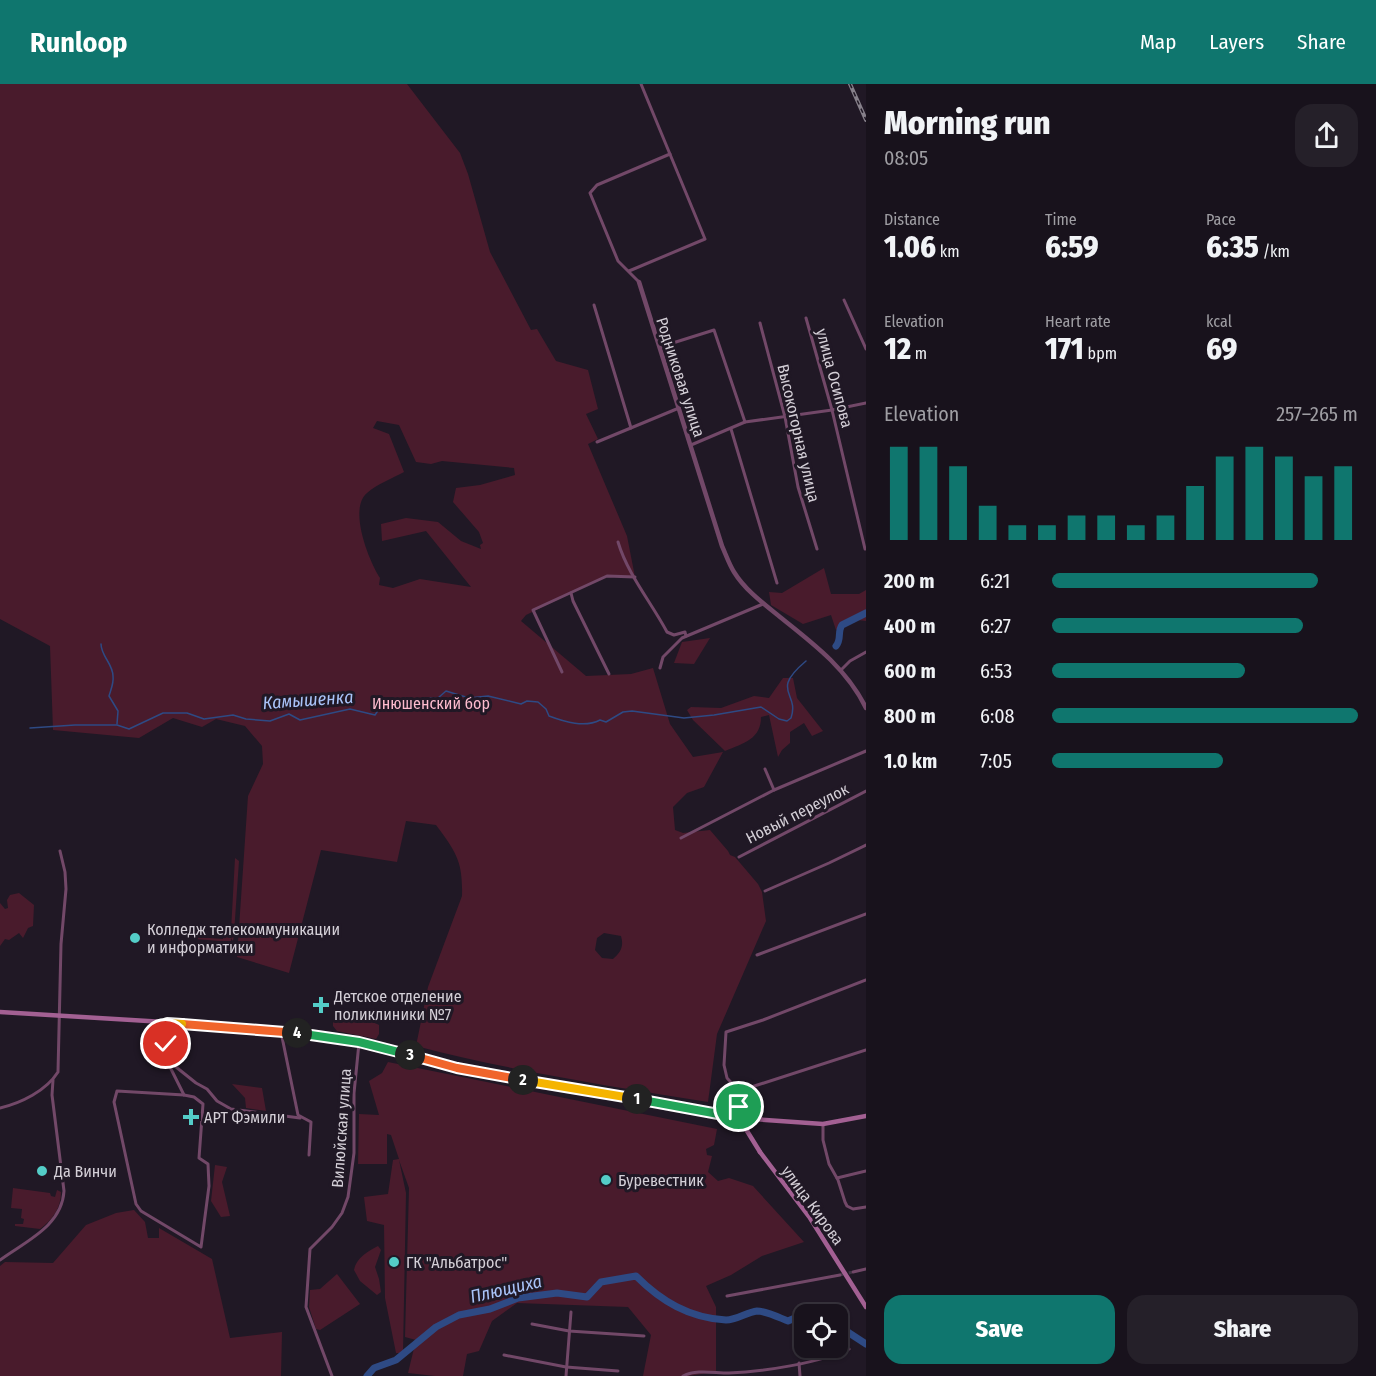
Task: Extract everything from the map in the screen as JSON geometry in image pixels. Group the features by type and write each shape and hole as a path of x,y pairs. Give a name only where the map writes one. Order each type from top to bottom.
{"main road":[{"path":"0,1012 280,1031 359,1042 457,1068 740,1118 823,1124 866,1116"},
{"name":"улица Кирова","path":"740,1118 760,1152 810,1218 866,1307"}],"street":[{"path":"629,271 705,240 641,84"},
{"name":"Родниковая улица","path":"670,154 597,184 590,193 618,261 639,282 728,561 744,585 841,670 863,696 866,708"},
{"path":"844,300 866,349"},
{"path":"594,305 632,428"},
{"name":"улица Осипова","path":"806,318 832,410 865,549"},
{"name":"Высокогорная улица","path":"760,323 785,417 798,487 817,549"},
{"path":"660,348 714,330 746,422"},
{"path":"690,445 746,422 866,403"},
{"path":"597,442 679,408"},
{"path":"731,429 777,583"},
{"path":"618,542 627,568 635,577 667,632 674,635 685,632 686,636"},
{"path":"562,672 533,610 607,576 635,577"},
{"path":"571,593 609,674"},
{"path":"660,668 663,657 675,643 686,636 764,604"},
{"path":"841,670 866,652"},
{"path":"681,838 774,790 866,751"},
{"path":"765,769 774,790"},
{"name":"Новый переулок","path":"740,857 866,791"},
{"path":"765,891 866,845"},
{"path":"0,1260 52,1222 63,1202 64,1191 52,1095 54,1078 59,1066 59,1017 66,889 60,851"},
{"path":"757,955 866,914"},
{"path":"740,1118 739,1091 727,1078 724,1057 726,1032 866,980"},
{"path":"167,1023 166,1059 184,1095"},
{"name":"Вилюйская улица","path":"280,1031 297,1115 311,1122 309,1155"},
{"name":"Вилюйская улица","path":"332,1376 306,1307 306,1292 310,1249 332,1227 342,1213 348,1197 354,1153 354,1093 359,1042"},
{"path":"739,1091 866,1050"},
{"path":"166,1059 207,1089 217,1101 231,1109 300,1118"},
{"path":"0,1108 25,1099 46,1087 54,1078"},
{"path":"117,1091 184,1095 194,1097 203,1104 199,1158 208,1164 210,1179 201,1246 141,1211 136,1204 114,1102 117,1091"},
{"path":"823,1124 823,1140 827,1156 847,1206 855,1209 866,1207"},
{"path":"837,1178 866,1171"},
{"path":"853,1272 866,1269"},
{"path":"727,1296 840,1275"},
{"path":"566,1376 571,1312"},
{"path":"532,1324 569,1331 644,1336"},
{"path":"683,1376 692,1372 729,1373 799,1363 849,1349"},
{"path":"504,1355 566,1367 618,1371"},
{"path":"799,1363 800,1376"}],"green space":[{"name":"Инюшенский бор","path":"0,84 407,84 460,153 490,252 531,330 537,329 556,361 588,370 598,409 586,414 598,439 588,444 627,536 635,577 607,576 526,615 521,621 586,676 631,674 653,668 670,724 693,757 723,752 704,787 687,793 673,807 675,830 683,833 710,830 758,884 762,892 766,921 717,1034 708,1102 525,1070 416,1046 428,987 462,896 461,874 457,858 436,825 406,821 397,862 321,850 289,973 237,957 248,796 263,764 262,746 245,726 216,719 202,727 173,718 139,738 53,730 50,646 0,619","holes":["377,421 399,425 416,462 431,464 442,461 514,468 515,475 480,485 456,488 453,502 479,532 483,543 480,545 481,549 461,541 438,522 406,518 381,524 382,541 426,531 471,587 420,579 393,588 379,585 380,578 362,535 359,511 367,493 404,472 389,434 373,428","604,933 621,936 621,949 613,959 602,958 595,950 597,938"]},
{"path":"824,568 831,594 859,594 866,590 866,621 857,620 836,630 831,615 803,624 771,605 769,592 782,593"},
{"path":"710,638 694,664 674,663 682,642"},
{"path":"783,678 793,678 797,698 823,731 812,736 804,723 790,732 790,743 778,757 769,715 761,717 755,735 725,751 693,720 687,710 691,707 721,708 754,696 769,698"},
{"path":"235,858 239,861 234,934 226,933 230,937 234,935 233,941 231,938 231,942 195,939 194,924 196,937 223,939 224,931 231,931"},
{"path":"19,893 34,905 33,926 28,928 23,938 19,933 9,940 5,939 0,946 0,903 5,909 8,908 7,900 10,895"},
{"path":"349,1015 361,1016 379,1025 379,1034 376,1039 337,1031 333,1026 333,1018"},
{"path":"388,1062 717,1129 714,1145 706,1149 707,1155 712,1156 708,1172 718,1181 729,1178 753,1186 804,1242 762,1256 731,1275 706,1286 716,1307 716,1372 687,1376 643,1376 651,1335 628,1307 517,1303 492,1321 479,1351 467,1354 463,1376 408,1373 416,1340 405,1337 409,1188 399,1160 406,1193 403,1353 396,1353 385,1298 384,1225 367,1221 364,1197 388,1194 393,1160 399,1159 391,1135 387,1134 387,1164 358,1164 359,1114 379,1115 369,1081 382,1073"},
{"path":"232,1084 262,1088 266,1111 246,1108 245,1098"},
{"path":"215,1165 227,1167 222,1182 230,1216 221,1217 211,1201"},
{"path":"13,1188 50,1193 55,1197 57,1190 61,1192 58,1209 40,1229 15,1226 15,1224 23,1224 24,1219 21,1218 22,1209 11,1208"},
{"path":"134,1210 145,1222 148,1238 159,1238 159,1228 212,1259 230,1338 282,1332 281,1376 0,1376 0,1266 5,1262 53,1263 86,1225 116,1213"},
{"path":"378,1246 381,1250 375,1267 381,1292 377,1295 360,1281 354,1270 360,1258"},
{"path":"337,1274 360,1304 320,1330 316,1329 309,1307 310,1290 320,1289"}],"waterway":[{"name":"Камышенка","path":"836,646 842,625 866,613"},
{"path":"101,644 112,672 113,681 109,696 118,711 117,724"},
{"name":"Камышенка","path":"30,728 117,725 129,729 163,713 187,713 204,719 233,715 246,719 270,721 289,714 300,720 350,709 375,715 381,706 413,699 438,698 446,691 469,698 488,696 521,704 527,701 538,702 546,709 549,716 581,724 600,720 606,722 623,712 632,711 684,718 761,707 779,719 787,721 791,718 793,709 787,686 789,679 806,661"},
{"name":"Плющиха","path":"367,1376 374,1368 396,1360 436,1327 459,1315 490,1309 518,1298 557,1293 587,1297 601,1282 636,1276 676,1307 700,1316 730,1320 757,1311 788,1321 794,1318"},
{"name":"Плющиха","path":"848,1332 866,1344"}],"tunnel":[{"path":"840,1275 853,1272"}],"railway":[{"path":"850,84 866,120"}],"place":[{"name":"Колледж телекоммуникации и информатики","path":"135,938"},
{"name":"Детское отделение поликлиники №7","path":"321,1005"},
{"name":"АРТ Фэмили","path":"191,1117"},
{"name":"Да Винчи","path":"42,1171"},
{"name":"Буревестник","path":"606,1180"},
{"name":"ГК \"Альбатрос\"","path":"394,1262"}],"route":[{"path":"166,1044 167,1023 267,1029 359,1042 457,1068 740,1118 739,1107"}]}
